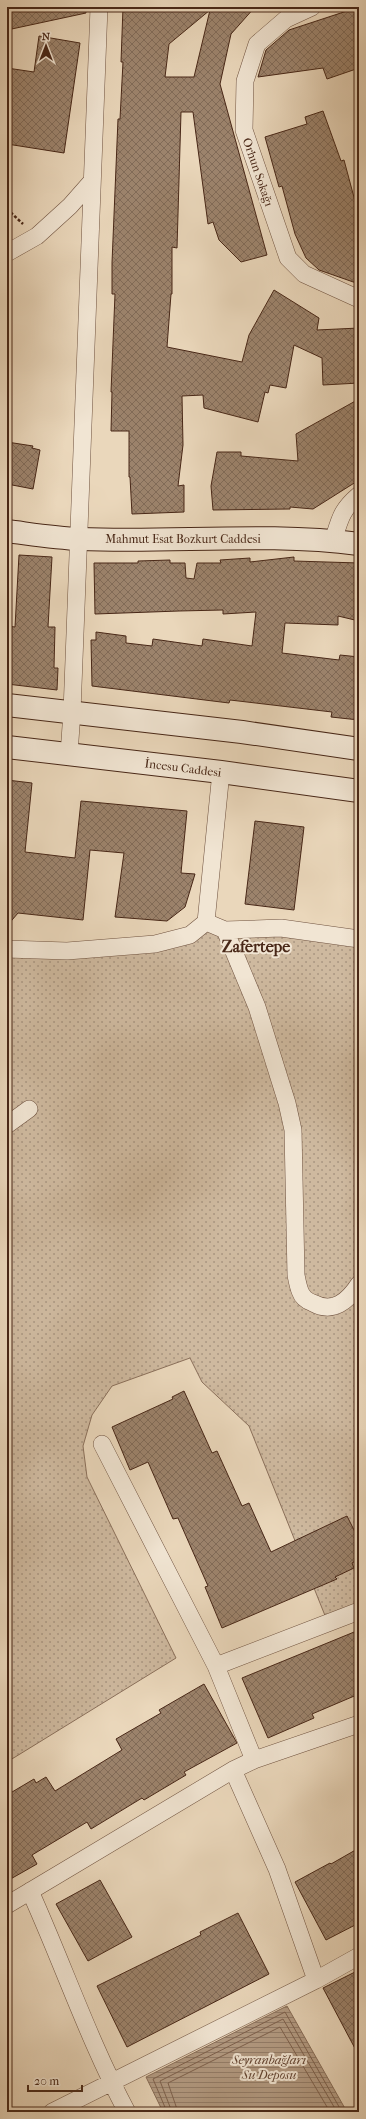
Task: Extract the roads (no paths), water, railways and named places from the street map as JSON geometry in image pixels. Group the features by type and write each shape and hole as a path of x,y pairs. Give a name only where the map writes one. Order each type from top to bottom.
{"main road":[{"name":"Mahmut Esat Bozkurt Caddesi","path":"7,531 79,539 251,538 333,541 359,544"},
{"path":"7,705 359,749"},
{"name":"İncesu Caddesi","path":"7,747 221,772 359,791"}],"street":[{"path":"69,754 79,539 99,7"},
{"name":"Orhun Sokağı","path":"312,7 286,19 257,44 246,81 244,130 288,258 304,274 359,299"},
{"path":"7,253 37,236 70,206 92,181"},
{"path":"333,541 340,517 347,505 359,495"},
{"path":"7,949 67,951 155,944 190,935 206,922 221,772"},
{"path":"206,922 225,930 281,928 359,939"},
{"path":"225,930 257,1007 287,1103 293,1130 296,1275 300,1291 306,1300 318,1306 331,1308 342,1304 359,1284"},
{"path":"7,1124 30,1109"},
{"path":"102,1444 216,1666 254,1760"},
{"path":"216,1666 359,1611"},
{"path":"7,1905 233,1770 254,1760 359,1724"},
{"path":"233,1770 277,1869 316,1980"},
{"path":"30,1891 56,1949 111,2083 126,2112"},
{"path":"52,2112 316,1980 359,1956"}],"water":[{"name":"Seyranbağları Su Deposu","path":"287,2006 347,2112 163,2112 146,2077"}],"district":[{"name":"Zafertepe","path":"256,946"}]}
